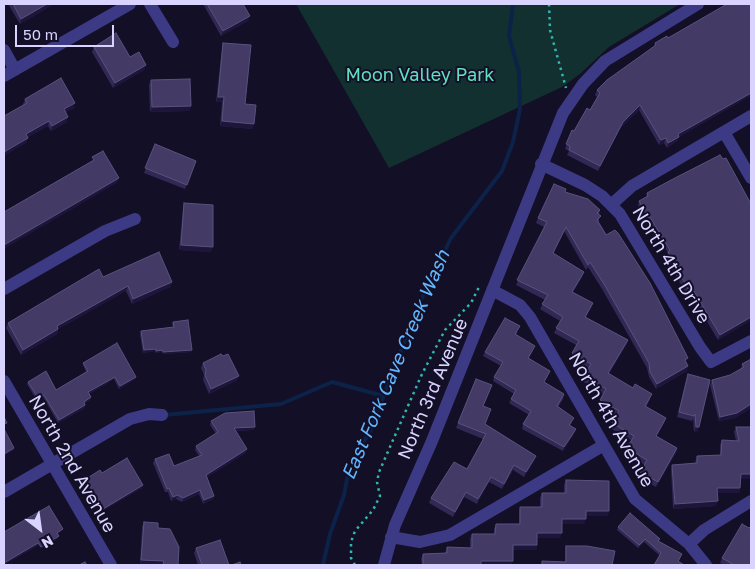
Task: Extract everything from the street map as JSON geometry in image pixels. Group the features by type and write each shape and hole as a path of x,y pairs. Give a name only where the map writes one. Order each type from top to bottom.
{"street":[{"path":"4,76 130,4"},
{"path":"150,4 173,42"},
{"name":"North 3rd Avenue","path":"384,565 391,537 563,113 592,73 618,52 698,4"},
{"path":"4,50 15,70"},
{"path":"612,204 632,186 751,116"},
{"path":"724,132 751,178"},
{"name":"North 4th Drive","path":"541,164 585,184 612,204 628,224 700,348 711,362 751,340"},
{"path":"4,289 105,230 135,219"},
{"name":"North 4th Avenue","path":"492,290 520,305 530,317 636,499 689,544 706,565"},
{"name":"North 2nd Avenue","path":"4,381 111,565"},
{"path":"4,492 130,419 149,414 162,415"},
{"path":"391,537 420,542 450,535 604,445"},
{"path":"689,544 704,530 751,501"}],"path":[{"path":"549,4 550,30 566,88 561,96"},
{"path":"355,565 351,558 351,542 355,531 372,510 380,496 377,482 378,472 422,374 445,330 471,303 479,285"}],"green space":[{"name":"Moon Valley Park","path":"296,4 680,4 609,47 580,74 562,87 389,168"}],"building":[{"path":"13,4 47,4 21,19"},
{"path":"207,4 243,4 250,16 223,31"},
{"path":"727,4 751,4 751,93 678,134 679,137 668,143 666,138 661,140 640,105 623,122 600,166 569,150 570,146 566,144 572,130 574,131 587,108 590,110 600,93 597,90 607,80 656,45 655,43 667,36 668,38"},
{"path":"116,33 130,57 139,52 146,65 115,83 94,47"},
{"path":"223,43 251,45 245,104 256,105 254,124 222,121 224,97 218,97"},
{"path":"61,78 75,103 64,109 68,117 52,126 49,121 26,134 28,138 4,152 4,116 27,103 25,99"},
{"path":"190,79 191,106 152,107 151,80"},
{"path":"155,144 196,161 187,185 145,168"},
{"path":"103,151 119,178 4,245 4,212 94,160 92,157"},
{"path":"720,155 723,159 726,158 751,204 751,317 720,335 692,288 688,289 668,252 670,250 639,201 648,196 647,193"},
{"path":"554,184 566,189 565,192 588,199 600,210 597,213 601,216 597,220 606,235 615,230 618,233 650,283 688,358 685,360 688,366 657,384 650,372 649,363 604,284 590,262 588,265 566,227 553,253 584,272 572,292 593,303 585,317 628,340 608,373 633,388 635,384 652,394 645,406 666,418 656,436 677,448 658,482 640,472 647,460 627,448 634,436 612,423 619,411 600,400 606,389 584,376 591,364 572,353 579,341 556,328 563,317 542,304 548,295 517,280 547,222 538,218"},
{"path":"184,203 213,205 213,247 181,245"},
{"path":"159,252 172,282 133,299 128,286 57,326 58,329 23,350 8,323 99,269 103,277"},
{"path":"505,318 520,326 515,334 535,346 528,358 550,371 544,382 564,394 557,406 574,418 569,425 576,429 564,447 523,424 531,411 511,399 516,390 494,377 503,362 485,352"},
{"path":"188,320 192,350 163,352 163,350 156,351 156,349 144,350 141,331 174,327 173,322"},
{"path":"117,343 136,377 120,386 115,377 88,392 91,397 84,402 85,405 59,420 44,395 38,398 28,382 46,371 56,390 88,371 83,363"},
{"path":"221,354 223,356 228,354 239,376 211,389 205,375 206,370 203,363"},
{"path":"751,359 751,404 737,413 720,417 712,380 730,375 744,367 742,364"},
{"path":"688,374 710,380 699,427 696,427 695,414 694,416 679,412"},
{"path":"476,379 492,385 483,406 491,409 485,424 536,456 526,472 514,465 504,484 491,477 478,499 466,492 455,512 431,498 454,462 467,469 486,434 458,423"},
{"path":"254,411 255,427 234,428 247,449 206,475 214,496 204,500 200,490 183,498 178,495 173,497 169,488 167,489 155,459 169,454 174,466 202,455 196,446 218,432 211,421 225,413"},
{"path":"736,427 751,427 751,474 741,474 740,488 717,488 718,501 675,504 672,465 697,463 697,456 721,455 722,440 739,441"},
{"path":"4,429 14,448 4,454"},
{"path":"127,458 143,485 103,509 86,479 100,470 102,473"},
{"path":"566,480 609,481 609,511 586,511 586,519 562,519 562,533 537,533 537,545 513,545 513,561 481,561 481,565 423,565 423,554 447,553 447,547 472,548 472,534 495,534 496,524 520,524 520,507 542,507 542,493 566,493"},
{"path":"49,506 63,529 57,533 59,536 41,547 38,543 4,563 4,532"},
{"path":"630,513 660,539 658,541 682,554 678,561 684,565 654,565 661,553 645,539 639,545 618,527"},
{"path":"144,522 158,523 158,528 170,529 179,547 178,565 163,565 164,561 141,560"},
{"path":"742,524 749,528 751,526 751,565 734,565 722,558"},
{"path":"220,540 229,565 202,565 196,548"},
{"path":"566,546 587,546 615,551 612,565 542,565 542,561 566,562"}],"waterway":[{"name":"East Fork Cave Creek Wash","path":"323,565 330,534 344,495 348,474 358,449 369,434 420,302 451,238 502,171 513,142 520,109 519,72 509,36 513,4"},
{"path":"164,415 281,404 332,382 384,396"}]}
